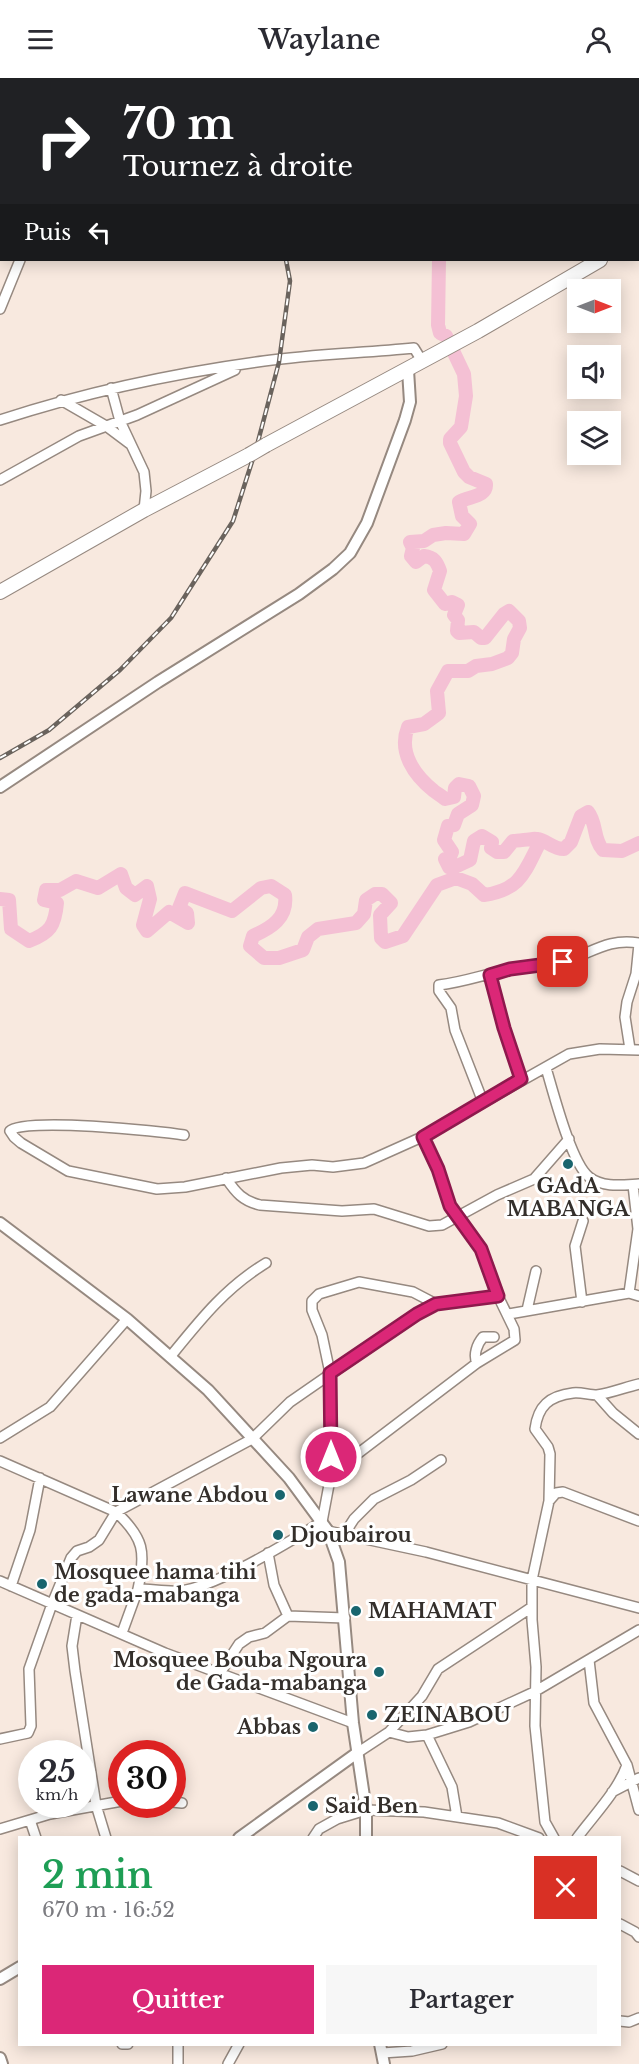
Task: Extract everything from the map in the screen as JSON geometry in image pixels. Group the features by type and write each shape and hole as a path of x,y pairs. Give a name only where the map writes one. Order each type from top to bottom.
{"main road":[{"path":"0,592 144,510 408,370 478,331 556,283 598,261"}],"street":[{"path":"0,309 20,261"},
{"path":"0,420 61,400 111,388 248,364 414,348 425,359"},
{"path":"0,480 79,436 120,421 248,364"},
{"path":"0,787 158,681 299,594 333,569 350,553 368,523 405,420 410,402 408,370"},
{"path":"111,388 120,421 144,472 146,491 144,510"},
{"path":"61,400 106,426 130,445"},
{"path":"10,1131 21,1143 68,1171 157,1189 185,1187 281,1168 312,1165 333,1167 364,1163 423,1137 521,1079 569,1054 600,1049 634,1049 625,1017 636,974 639,944 623,941 607,943 563,962 510,969 438,987 451,1008 455,1030 483,1101"},
{"path":"490,975 521,1079"},
{"path":"546,1068 569,1139 587,1176 604,1185 636,1184 638,1228 629,1293"},
{"path":"0,1132 10,1131 16,1126 57,1125 138,1128 184,1135"},
{"path":"331,1474 477,1363 515,1340 514,1329 498,1296 481,1249 450,1206 438,1169 423,1137"},
{"path":"226,1178 236,1194 247,1202 260,1205 342,1211 374,1209 429,1226 442,1225 497,1195 534,1179 569,1139"},
{"path":"582,1302 575,1246 583,1221"},
{"path":"0,1223 127,1319 208,1390 289,1478 325,1526 339,1562 352,1723 366,1810 366,1836"},
{"path":"170,1357 213,1305 240,1279 266,1263"},
{"path":"526,1310 536,1271"},
{"path":"325,1526 331,1474 330,1373 322,1335 312,1310 312,1301 319,1294 358,1282 413,1292 436,1304"},
{"path":"508,1314 629,1293 639,1296"},
{"path":"0,1739 28,1733 31,1726 29,1669 52,1604 71,1558 77,1551 99,1540 116,1512 252,1439 290,1402 417,1314 436,1304 498,1296"},
{"path":"0,1438 50,1407 127,1319"},
{"path":"477,1363 475,1357 480,1340 483,1337 494,1337"},
{"path":"553,1836 545,1822 540,1795 534,1692 536,1666 532,1580 549,1501 550,1454 548,1447 535,1429 537,1414 544,1404 559,1396 574,1393 597,1395 639,1384"},
{"path":"597,1395 613,1413 639,1434"},
{"path":"345,1533 354,1519 374,1499 411,1480 441,1460"},
{"path":"0,1461 116,1512 132,1527 141,1544 143,1563 138,1589 122,1633"},
{"path":"11,1586 30,1530 40,1478"},
{"path":"549,1501 556,1493 568,1493 639,1521"},
{"path":"138,1589 180,1591 197,1587 325,1526 639,1608"},
{"path":"268,1553 274,1585 288,1616"},
{"path":"0,1581 165,1653 352,1723"},
{"path":"242,1836 389,1732 422,1696 438,1669 532,1607"},
{"path":"77,1615 72,1646 86,1740"},
{"path":"220,1673 239,1644 249,1637 265,1633 288,1616 345,1618"},
{"path":"389,1732 408,1737 427,1735 469,1722 534,1692 639,1630"},
{"path":"589,1660 594,1703 636,1780 639,1810"},
{"path":"427,1735 452,1787 457,1817"},
{"path":"579,1836 612,1792 627,1765"},
{"path":"612,1792 636,1780"},
{"path":"105,1836 96,1805 108,1804"},
{"path":"314,1836 319,1829 337,1819 366,1810 424,1812 498,1823 534,1836"},
{"path":"0,1829 39,1818"},
{"path":"30,1820 35,1836"},
{"path":"621,1872 639,1881"},
{"path":"621,1925 639,1936"},
{"path":"0,1979 18,1967"},
{"path":"621,2021 629,2022 639,2018"},
{"path":"178,2046 178,2064"},
{"path":"228,2064 238,2046"},
{"path":"382,2054 435,2046"},
{"path":"0,2058 2,2064"}],"waterway":[{"path":"439,261 438,325 440,333 446,336 464,374 466,396 461,427 450,439 450,443 464,472 469,477 486,484 486,488 481,494 459,502 462,516 470,524 464,534 446,533 433,535 424,541 410,542 413,548 411,556 416,562 424,556 433,559 436,563 440,571 434,590 445,604 452,602 458,605 454,615 458,620 457,631 459,633 474,632 481,638 485,638 509,611 519,621 520,628 514,639 512,653 508,658 492,664 476,666 468,671 448,671 437,691 439,713 424,724 408,727 405,736 407,754 420,778 445,799 454,797 455,788 459,784 469,786 474,796 472,805 458,814 454,825 448,826 444,840 452,852 450,857 445,859 449,867 455,867 470,860 474,841 482,836 492,842 491,848 497,852 504,852 513,841 534,839 564,849 571,842 581,816 588,812 603,850 622,851 639,843"},
{"path":"0,899 9,900 11,929 29,941 47,932 55,918 57,903 44,900 46,890 60,890 76,881 98,888 121,874 126,888 135,895 147,886 150,899 143,925 147,931 169,912 188,923 187,913 179,908 185,893 232,911 261,888 271,886 285,895 284,910 272,926 253,936 250,946 264,958 279,958 303,950 308,937 318,929 356,923 364,914 366,900 375,894 382,894 391,903 380,915 381,938 385,942 403,936 437,885 456,878 472,884 484,895 507,889 521,877 541,840"}],"railway":[{"path":"0,758 49,730 120,670 171,618 233,521 256,449 279,362 290,281 286,261"}],"place":[{"name":"GAdA MABANGA","path":"568,1164"},
{"name":"Lawane Abdou","path":"280,1495"},
{"name":"Djoubairou","path":"278,1535"},
{"name":"Mosquee hama tihi de gada-mabanga","path":"42,1584"},
{"name":"MAHAMAT","path":"356,1611"},
{"name":"Mosquee Bouba Ngoura de Gada-mabanga","path":"379,1672"},
{"name":"ZEINABOU","path":"372,1715"},
{"name":"Abbas","path":"313,1727"},
{"name":"Said Ben","path":"313,1806"}],"route":[{"path":"331,1457 330,1373 417,1314 436,1304 498,1296 481,1249 450,1206 438,1169 423,1137 521,1079 490,975 510,969 563,962"}]}
